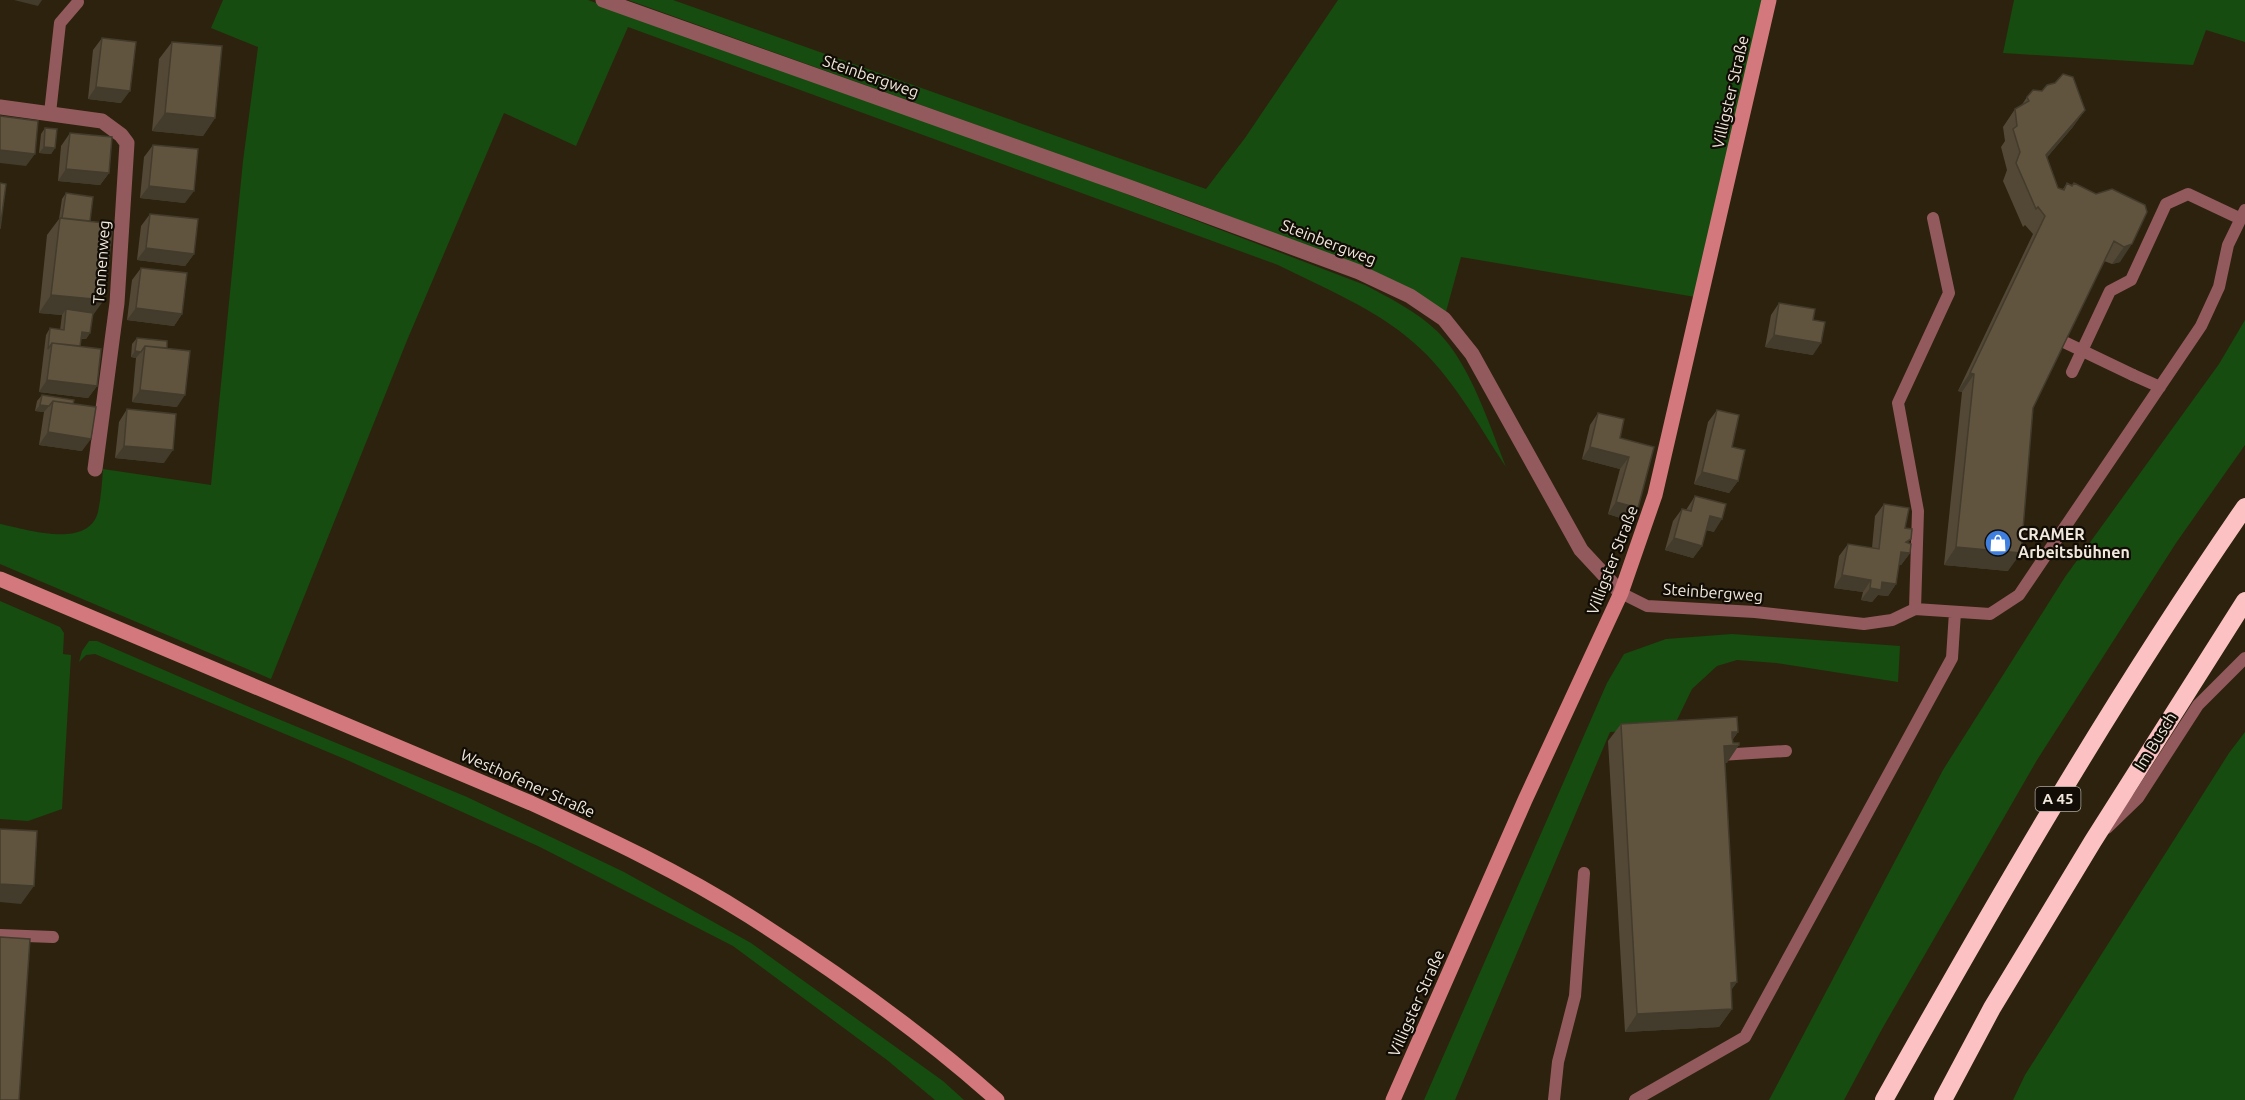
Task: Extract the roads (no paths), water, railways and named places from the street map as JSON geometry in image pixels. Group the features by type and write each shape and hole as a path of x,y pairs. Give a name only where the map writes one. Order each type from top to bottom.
{"highway":[{"name":"A 45","path":"1884,1100 2005,884 2188,590 2245,507"},
{"path":"1943,1100 1992,1008 2093,841 2245,601"}],"main road":[{"name":"Villigster Straße","path":"1393,1100 1525,800 1621,593 1655,495 1769,0"},
{"name":"Westhofener Straße","path":"0,579 509,793 616,843 748,915 860,993 970,1076 997,1100"}],"street":[{"name":"Steinbergweg","path":"603,0 1132,188 1359,272 1410,296 1444,319 1472,354 1581,550 1621,593"},
{"name":"Tennenweg","path":"0,107 102,121 121,135 127,143 117,303 95,469"}],"lane":[{"path":"50,113 60,23 78,2"},
{"path":"1933,218 1949,293 1898,403 1918,511 1915,609 1990,614 2019,595 2201,327 2219,287 2228,245 2243,215 2188,194 2166,204 2131,280 2110,291 2072,372"},
{"path":"2062,341 2160,387"},
{"name":"Steinbergweg","path":"1621,593 1647,606 1755,612 1864,624 1892,620 1915,609"},
{"path":"1635,1100 1744,1037 1952,658 1955,612"},
{"name":"Im Busch","path":"2093,841 2138,798 2198,705 2245,658"},
{"path":"1720,755 1786,751"},
{"path":"1554,1100 1558,1062 1575,996 1584,873"},
{"path":"0,935 53,937"}],"place":[{"name":"CRAMER Arbeitsbühnen","path":"1998,543"}]}
